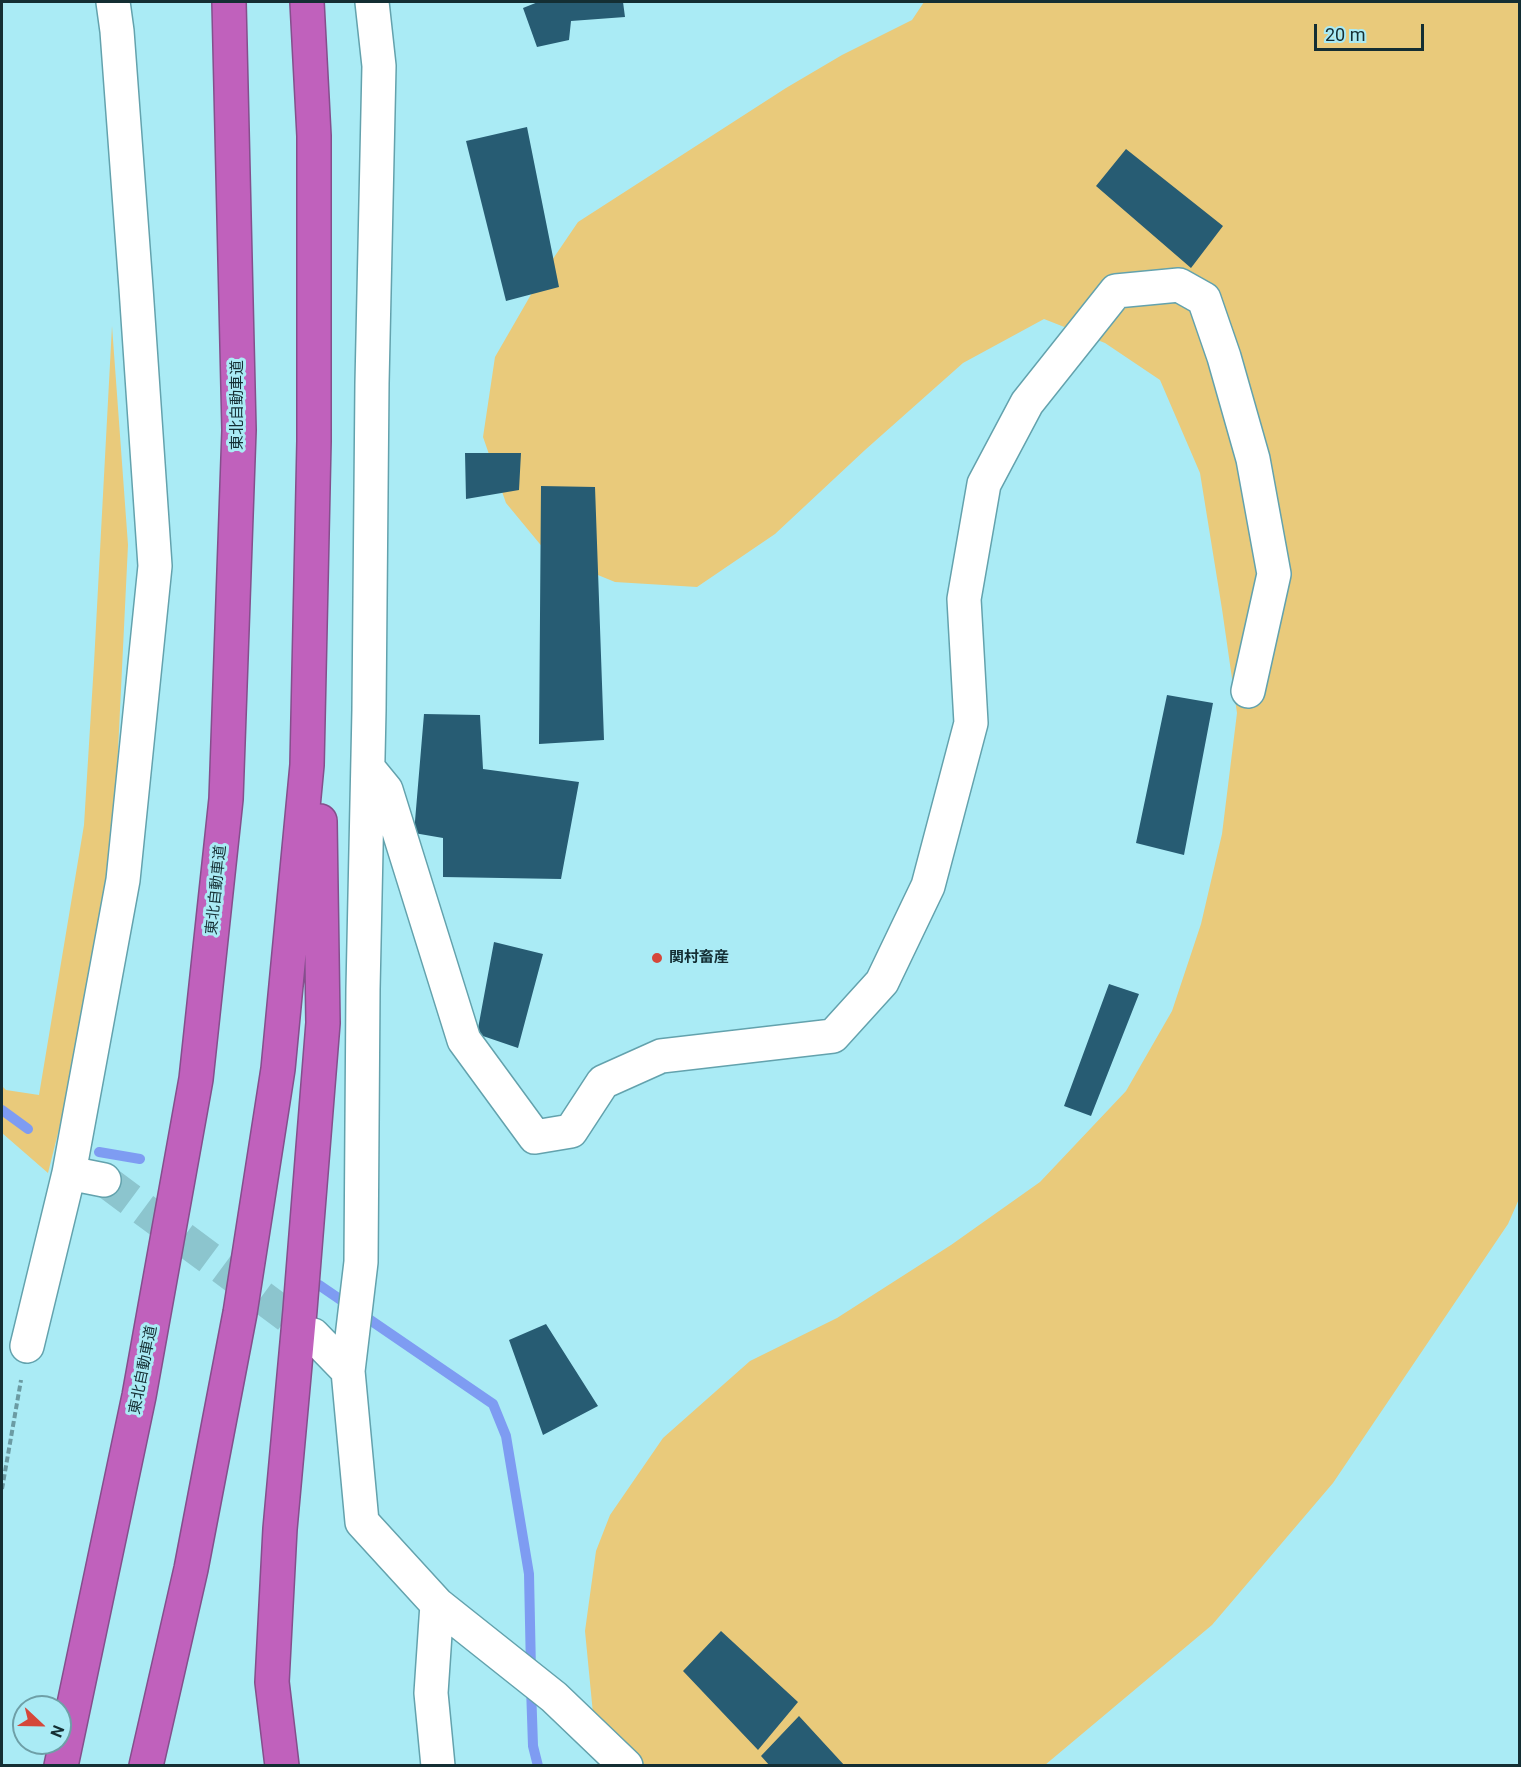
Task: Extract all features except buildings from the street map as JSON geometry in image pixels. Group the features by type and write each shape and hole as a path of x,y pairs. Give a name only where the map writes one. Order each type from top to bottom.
{"highway":[{"name":"東北自動車道","path":"61,1766 140,1396 196,1079 226,799 239,430 229,2"},
{"path":"282,1766 272,1682 280,1528 323,1023 314,441 314,135 307,2"},
{"path":"146,1766 195,1546 240,1312 278,1069 307,765 314,441"}],"street":[{"path":"27,1346 69,1173 123,880 155,566 134,253 113,2"},
{"path":"372,2 379,66 372,383 361,1262 348,1371 362,1522 437,1604 554,1696 626,1766"},
{"path":"368,768 386,790 464,1040 535,1137 571,1131 603,1082 661,1056 833,1036 882,982 928,886 971,723 964,598 984,484 1027,403 1116,291 1179,285 1204,299 1224,357 1253,459 1274,574 1248,691"},
{"path":"69,1173 104,1180"},
{"path":"313,1335 348,1371"},
{"path":"437,1604 431,1693 438,1766"}],"path":[{"path":"2,1489 27,1346"}],"shaded area":[{"path":"924,2 1519,2 1519,1199 1508,1224 1333,1483 1212,1625 1045,1765 598,1765 585,1631 596,1551 610,1515 663,1438 750,1361 837,1318 951,1245 1040,1182 1126,1091 1172,1011 1201,924 1222,834 1237,713 1200,473 1160,380 1105,343 1044,319 963,363 775,534 697,587 615,582 549,555 506,503 483,437 495,357 544,272 578,222 786,88 842,55 912,20"},
{"path":"112,326 128,545 116,792 104,905 86,1021 48,1173 2,1133 2,1086 6,1090 39,1095 84,825"}],"waterway":[{"path":"2,1110 28,1129"},
{"path":"99,1152 140,1159"},
{"path":"319,1285 493,1404 506,1436 529,1574 531,1671"},
{"path":"531,1687 533,1746 538,1766"}],"tunnel":[{"path":"104,1180 313,1335"}],"place":[{"name":"関村畜産","path":"657,958"}]}
